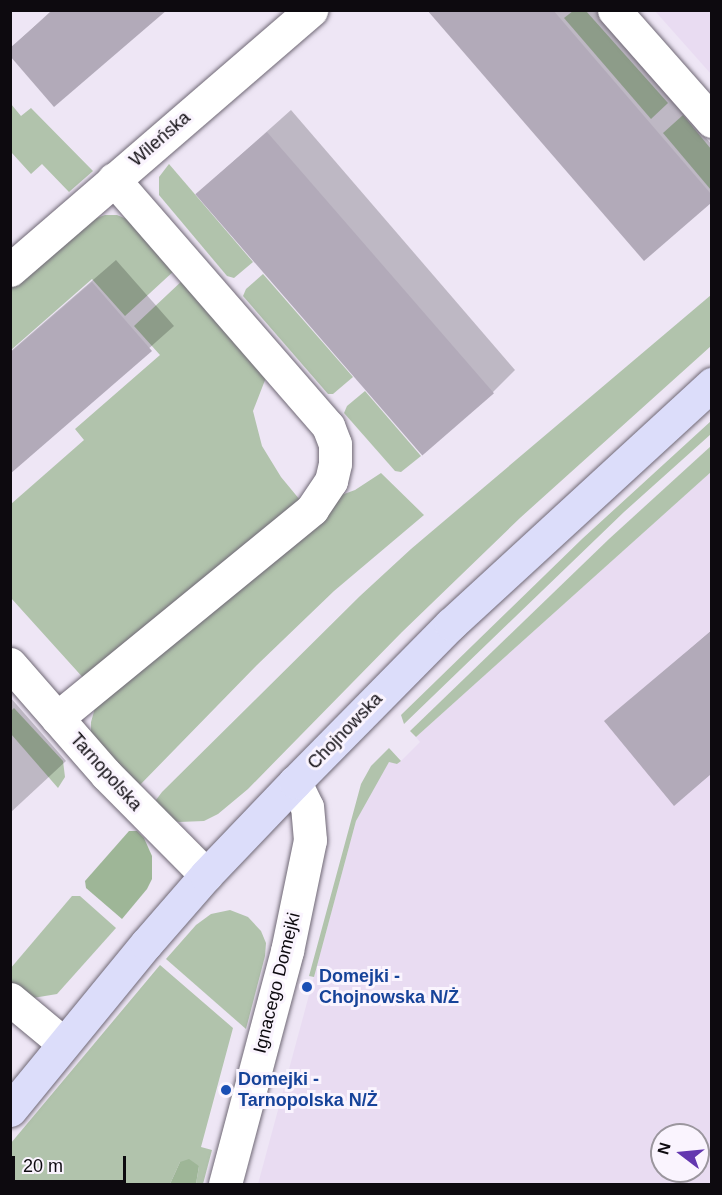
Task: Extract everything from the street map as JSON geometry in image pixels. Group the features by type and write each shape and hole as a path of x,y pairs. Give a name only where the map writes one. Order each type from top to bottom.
{"main road":[{"name":"Chojnowska","path":"10,1110 63,1043 206,875 295,782 451,624 711,384"}],"street":[{"name":"Wileńska","path":"10,270 311,10"},
{"path":"614,10 711,122"},
{"path":"57,718 312,509 331,481 335,463 336,444 328,426 113,179"},
{"name":"Tarnopolska","path":"10,664 107,775 206,875"},
{"name":"Ignacego Domejki","path":"225,1185 287,951 310,840 307,807 295,782"},
{"path":"10,999 63,1043"}],"shaded area":[{"path":"655,11 711,11 711,74"},
{"path":"711,472 711,1184 258,1184 356,821 389,761 397,764 420,742 416,737"}],"green space":[{"path":"573,11 586,11 668,103 651,119 564,18"},
{"path":"11,104 21,116 31,108 93,171 69,192 42,164 31,174 11,152"},
{"path":"683,115 711,149 711,190 663,133"},
{"path":"169,164 253,262 234,278 227,276 159,195 159,177"},
{"path":"105,215 117,215 129,220 175,270 125,316 92,279 11,350 10,287 86,222"},
{"path":"263,274 353,377 333,394 328,394 243,296 246,289"},
{"path":"184,279 267,375 253,411 262,446 281,477 300,500 86,681 11,598 11,504 84,440 75,429 160,355 134,326"},
{"path":"711,295 711,346 520,518 402,632 248,789 218,814 204,821 179,822 164,818 157,810 156,800 162,792 360,596 411,549"},
{"path":"365,391 421,456 401,472 395,471 344,413 347,406"},
{"path":"711,421 711,434 624,512 404,724 401,715 582,539"},
{"path":"711,446 711,472 416,737 410,731 609,539"},
{"path":"381,473 424,515 334,591 257,665 137,788 91,735 91,722 95,708 336,497 355,490"},
{"path":"14,708 63,761 65,777 58,788 11,734 11,711"},
{"path":"389,748 401,761 397,764 389,762 356,821 314,977 309,976 361,784 371,766"},
{"path":"129,831 137,831 144,838 152,856 152,879 147,889 122,919 86,888 85,881"},
{"path":"72,896 80,896 116,928 57,994 33,998 11,983 10,969"},
{"path":"230,910 248,917 261,931 266,943 265,956 246,1029 166,959 196,925 211,914"},
{"path":"160,965 233,1028 201,1147 212,1150 203,1184 196,1184 199,1166 180,1162 170,1184 11,1184 11,1143"},
{"path":"189,1159 199,1166 196,1184 170,1184 180,1162"}],"building":[{"path":"53,10 167,10 54,107 10,56 10,48"},
{"path":"427,10 553,10 711,194 711,203 644,261"},
{"path":"267,132 494,393 422,455 195,194"},
{"path":"92,282 152,351 10,474 10,353"},
{"path":"711,631 711,774 674,806 604,721"}],"place":[{"name":"Domejki - Chojnowska N/Ż","path":"307,987"},
{"name":"Domejki - Tarnopolska N/Ż","path":"226,1090"}]}
